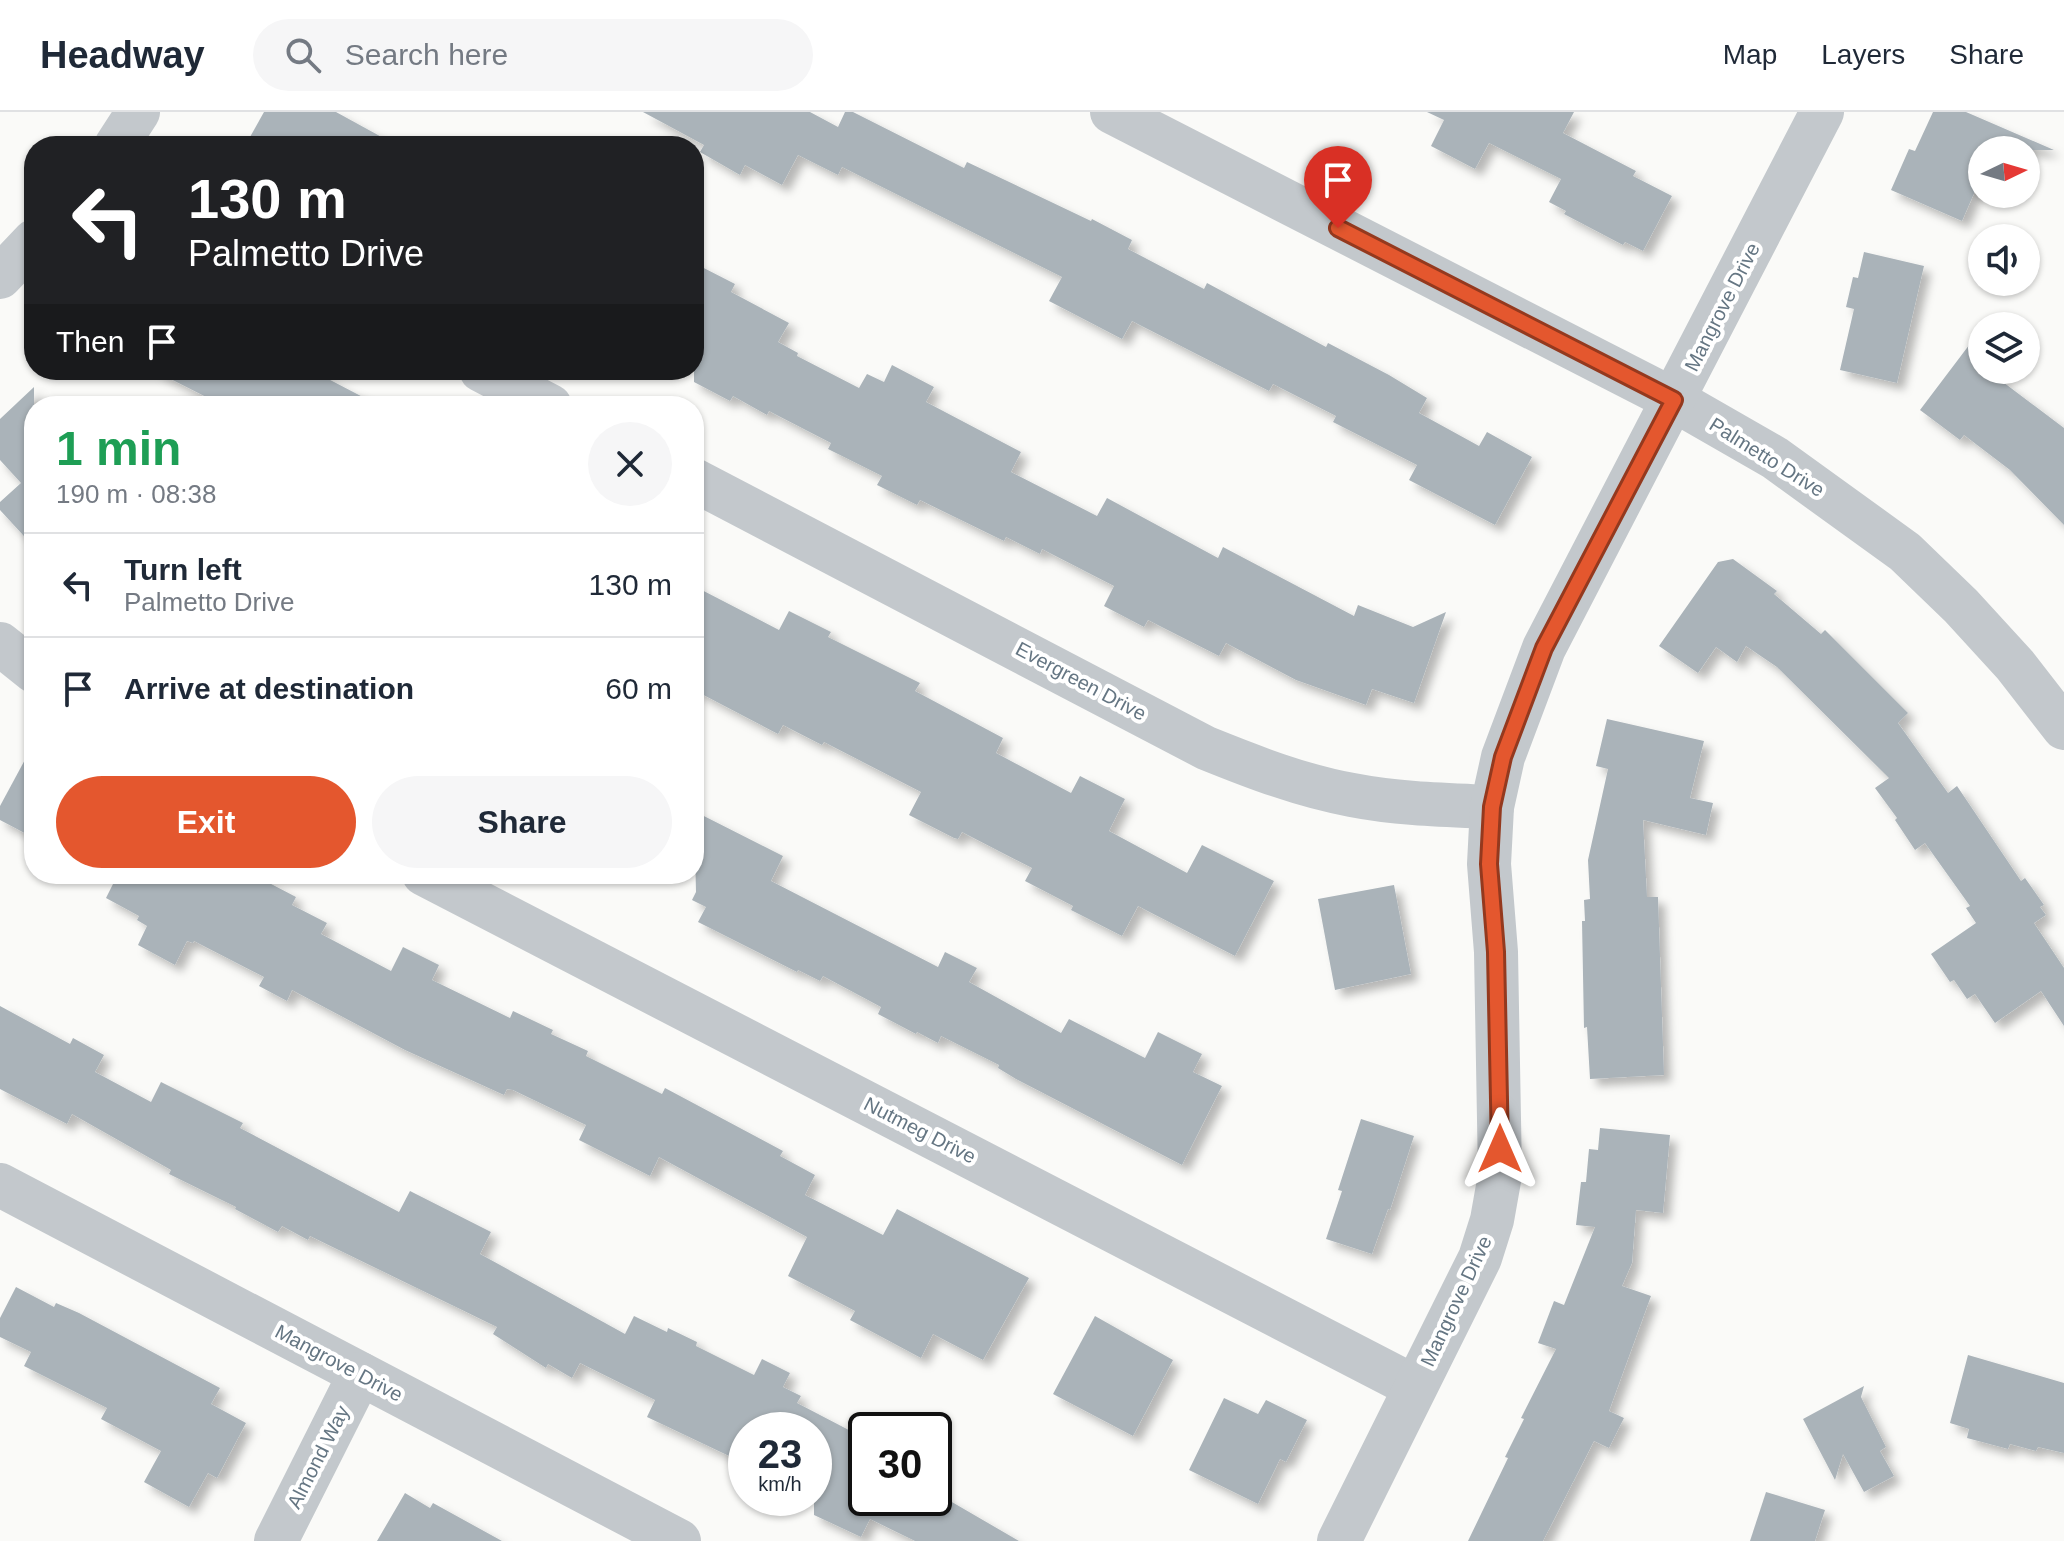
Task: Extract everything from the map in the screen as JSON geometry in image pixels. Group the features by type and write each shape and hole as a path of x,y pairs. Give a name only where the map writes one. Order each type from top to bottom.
{"street":[{"path":"122,136 138,112"},
{"name":"Palmetto Drive","path":"1112,112 1674,400 1775,458 1905,552 1961,606 2015,665 2064,728"},
{"name":"Mangrove Drive","path":"1339,1541 1480,1258 1492,1220 1500,1175 1496,952 1489,864 1492,807 1507,745 1544,648 1822,112"},
{"path":"0,277 24,252"},
{"path":"500,380 531,396"},
{"name":"Evergreen Drive","path":"704,485 1206,748 1259,770 1350,795 1412,804 1492,807"},
{"path":"0,644 24,663"},
{"name":"Nutmeg Drive","path":"443,884 1415,1387"},
{"name":"Mangrove Drive","path":"0,1185 679,1541"},
{"name":"Almond Way","path":"276,1541 360,1374"}],"building":[{"path":"264,112 336,112 380,136 251,136"},
{"path":"643,112 810,112 838,127 845,112 853,112 964,168 967,162 1092,219 1132,240 1128,249 1204,289 1207,283 1326,347 1328,343 1389,375 1427,398 1419,413 1479,446 1487,432 1532,457 1495,525 1409,480 1417,465 1333,422 1336,416 1273,384 1269,391 1132,321 1122,339 1049,301 1062,277 842,167 838,175 798,155 782,185 745,165 740,175 704,154 704,136 687,136"},
{"path":"1427,112 1574,112 1563,133 1636,171 1633,176 1672,196 1643,251 1625,242 1623,245 1564,214 1566,211 1549,202 1561,179 1489,143 1475,169 1431,146 1444,120"},
{"path":"1933,112 1966,112 2022,136 1968,136 1968,207 1962,221 1891,190 1909,149 1915,151"},
{"path":"2040,144 2054,150 2040,150"},
{"path":"1864,252 1924,266 1897,383 1840,370 1854,309 1846,307 1853,277 1858,278"},
{"path":"704,268 735,284 731,292 789,323 778,342 798,353 797,356 859,388 867,374 884,382 892,365 934,387 926,402 1021,452 1011,472 1097,516 1107,498 1218,558 1223,547 1354,616 1358,605 1413,627 1446,612 1414,703 1372,689 1366,705 1296,680 1226,643 1219,656 1148,620 1144,627 1104,606 1114,586 1042,549 1040,554 1006,537 1004,541 920,500 917,505 877,485 882,476 828,449 831,443 769,411 767,415 733,396 730,401 694,382 704,380"},
{"path":"1968,347 1968,384 2006,384 2064,428 2064,525 2010,470 1964,435 1960,440 1920,410"},
{"path":"173,380 330,380 361,396 204,396"},
{"path":"34,387 34,396 24,396"},
{"path":"24,396 24,536 0,510 0,502 21,483 0,460 0,419"},
{"path":"1733,559 1777,591 1774,594 1821,634 1825,630 1908,713 1898,723 1948,793 1957,786 2021,881 2025,878 2044,905 2040,907 2046,915 2034,923 2064,968 2064,1026 2041,991 1995,1023 1975,994 1967,999 1954,980 1950,982 1931,954 1976,923 1966,908 1970,906 1925,843 1915,850 1895,820 1897,818 1875,788 1889,778 1777,667 1746,646 1737,662 1716,647 1698,673 1659,646 1718,562"},
{"path":"704,591 779,630 789,611 831,632 828,637 920,683 915,691 1003,738 996,753 1071,793 1080,776 1125,799 1109,831 1187,873 1202,845 1274,881 1235,956 1138,906 1122,936 1071,910 1073,906 1025,881 1032,868 962,832 958,839 954,838 909,815 921,792 824,742 822,745 783,725 778,734 704,695"},
{"path":"1607,719 1704,741 1690,798 1713,803 1706,835 1643,820 1647,897 1658,897 1664,1075 1590,1079 1587,1027 1584,1028 1582,921 1585,921 1584,900 1590,899 1588,860 1608,769 1596,766"},
{"path":"24,762 24,833 0,820 0,806"},
{"path":"704,816 783,856 771,881 938,967 945,952 977,968 969,982 1061,1033 1069,1019 1145,1058 1158,1032 1202,1054 1193,1072 1222,1086 1182,1165 1016,1079 998,1068 999,1065 941,1036 938,1043 878,1014 881,1007 823,976 820,981 797,972 698,922 706,907 692,900 696,884 704,884"},
{"path":"113,884 271,884 296,897 292,905 327,923 321,934 391,971 403,947 439,965 432,980 510,1018 513,1011 553,1030 551,1034 588,1051 586,1056 662,1094 665,1088 783,1151 780,1156 815,1175 805,1195 883,1235 897,1209 1029,1278 983,1360 933,1334 921,1358 850,1320 855,1311 788,1276 807,1237 659,1157 650,1176 579,1140 586,1125 513,1090 507,1089 504,1095 405,1050 292,990 287,1001 259,986 264,977 194,941 187,941 175,965 138,945 147,926 137,920 139,916 106,898"},
{"path":"1394,885 1411,974 1335,990 1318,899"},
{"path":"0,1006 70,1044 73,1038 104,1055 95,1072 151,1102 161,1082 243,1123 240,1128 399,1212 410,1191 491,1232 480,1254 625,1334 634,1316 697,1342 696,1346 754,1375 762,1359 790,1373 783,1387 801,1396 797,1403 814,1412 728,1412 728,1455 647,1417 655,1400 580,1363 572,1378 548,1364 546,1368 493,1334 497,1327 310,1236 308,1240 282,1226 278,1232 169,1174 171,1170 72,1114 67,1124 0,1089"},
{"path":"1361,1119 1414,1136 1372,1254 1326,1239"},
{"path":"1600,1128 1670,1135 1663,1213 1636,1210 1632,1263 1622,1286 1651,1296 1609,1411 1624,1418 1609,1448 1594,1441 1543,1541 1468,1541 1508,1458 1505,1457 1524,1419 1521,1418 1556,1349 1538,1343 1554,1301 1564,1305 1595,1227 1576,1225 1581,1182 1586,1182 1589,1149 1598,1150"},
{"path":"16,1287 54,1307 56,1303 79,1313 220,1388 211,1404 246,1423 217,1478 208,1473 189,1507 144,1482 161,1451 101,1419 107,1408 24,1366 31,1352 0,1337 0,1318"},
{"path":"1095,1316 1173,1360 1133,1436 1053,1394"},
{"path":"1968,1355 2064,1383 2064,1453 2038,1447 2036,1451 2010,1444 2008,1449 1967,1438 1969,1429 1950,1423"},
{"path":"1864,1386 1861,1397 1886,1447 1880,1451 1894,1476 1864,1492 1843,1454 1835,1480 1803,1419"},
{"path":"1224,1398 1258,1414 1266,1400 1307,1420 1286,1462 1280,1459 1258,1504 1189,1470"},
{"path":"832,1421 848,1430 848,1516 952,1516 952,1502 1019,1541 915,1541 870,1519 861,1537 816,1516 832,1516"},
{"path":"1766,1492 1825,1510 1815,1541 1750,1541"},
{"path":"405,1493 430,1508 433,1503 502,1541 377,1541"}],"route":[{"path":"1338,228 1674,400 1544,648 1503,757 1492,807 1489,864 1496,952 1500,1149"}]}
